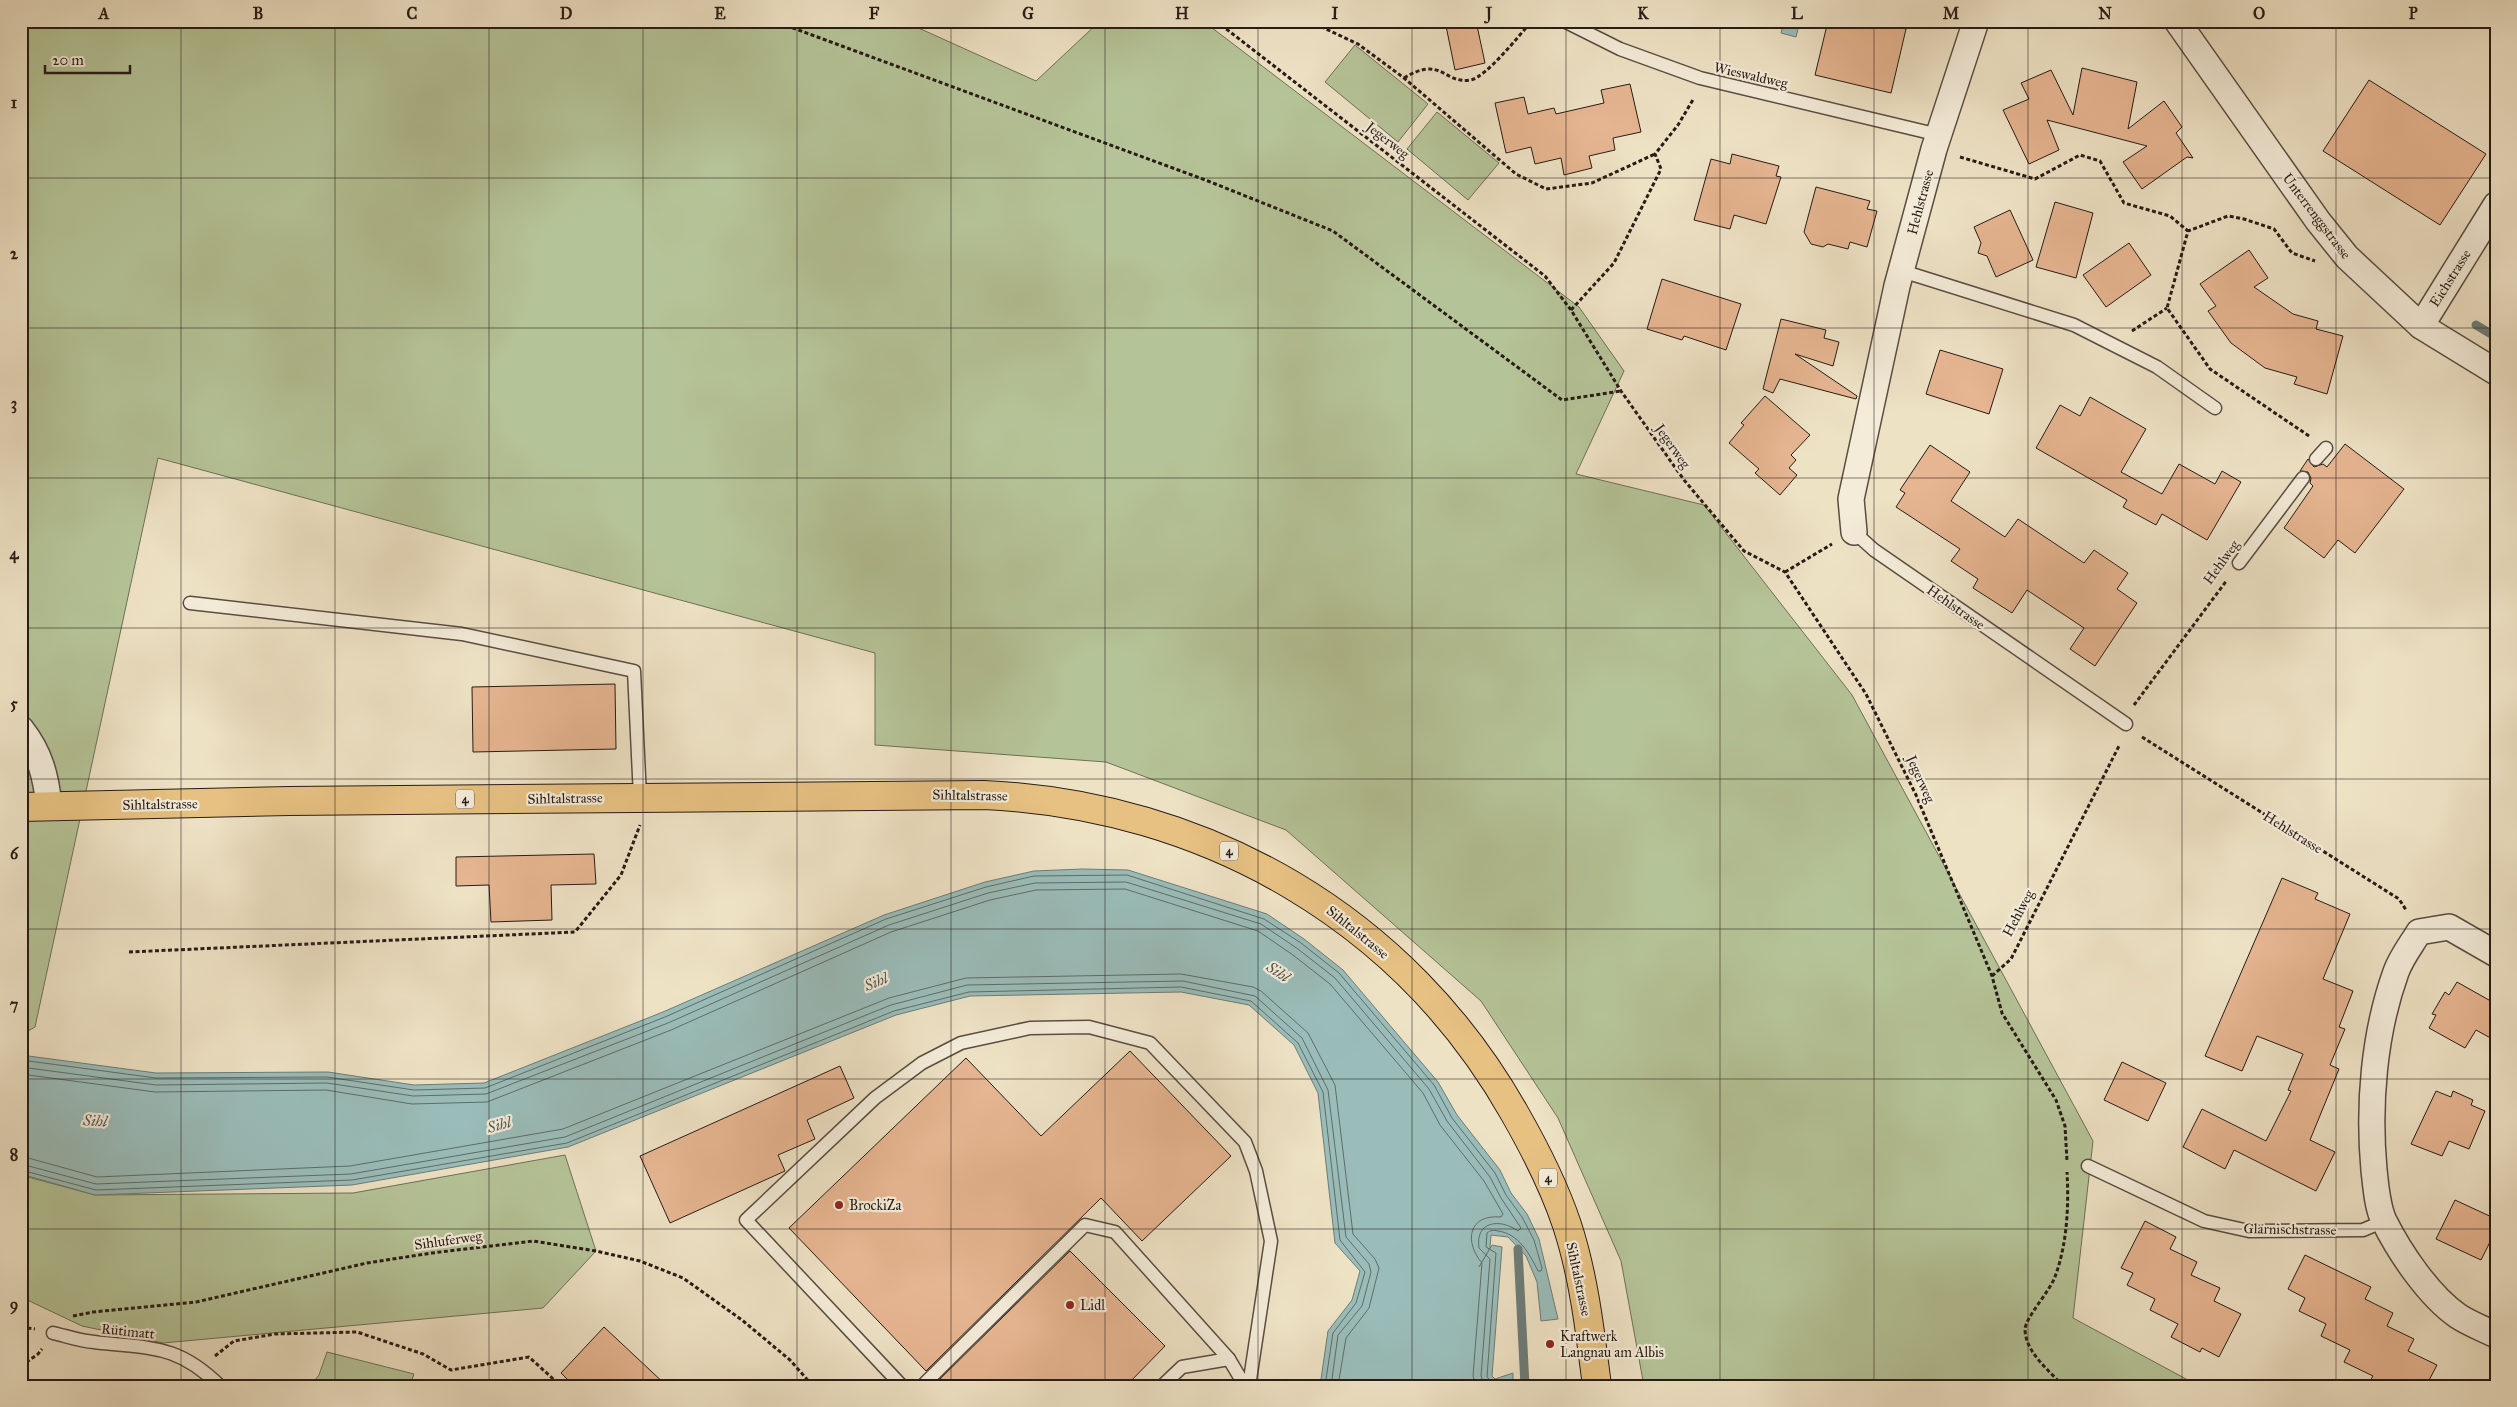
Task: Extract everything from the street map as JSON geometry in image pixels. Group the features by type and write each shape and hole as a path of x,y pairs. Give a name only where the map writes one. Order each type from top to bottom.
{"main road":[{"name":"Sihltalstrasse","path":"21,807 640,797 984,795 1040,799 1113,813 1170,829 1225,850 1293,885 1356,929 1412,978 1466,1040 1508,1101 1541,1162 1568,1230 1584,1292 1597,1386"}],"street":[{"name":"Hehlstrasse","path":"1854,532 1851,499 1902,272 1936,142 1976,21"},
{"name":"Unterrenggstrasse","path":"2177,21 2318,221 2347,257 2421,326 2496,372"},
{"name":"Eichstrasse","path":"2421,326 2496,205"},
{"path":"21,729 41,760 46,777 49,806"},
{"path":"2496,954 2449,927 2419,932 2396,971 2373,1073 2372,1144 2377,1195 2384,1221 2411,1264 2434,1295 2459,1316 2496,1335"}],"lane":[{"name":"Wieswaldweg","path":"1564,21 1620,49 1700,78 1936,142"},
{"path":"1902,272 2074,325 2157,367 2215,408"},
{"path":"2316,459 2326,448"},
{"name":"Hehlweg","path":"2239,563 2303,478"},
{"name":"Hehlstrasse","path":"1854,532 1874,550 2126,724"},
{"path":"190,603 462,634 634,672 640,797"},
{"path":"902,1386 746,1220 875,1098 922,1063 961,1043 1030,1028 1089,1027 1150,1043 1246,1142 1256,1171 1272,1242 1249,1386"},
{"name":"Glärnischstrasse","path":"2088,1166 2204,1222 2248,1231 2363,1230 2384,1221"},
{"path":"922,1386 1085,1225 1115,1232 1229,1359 1245,1386"},
{"name":"Rütimatt","path":"53,1333 92,1342 153,1347 180,1355 201,1368 220,1386"},
{"path":"1162,1386 1182,1367 1205,1361 1229,1359"}],"path":[{"path":"774,21 1208,181 1333,231 1562,400 1622,391"},
{"name":"Jegerweg","path":"1216,21 1545,276 1571,310 1622,391 1684,480 1744,551 1786,572 1866,694 1892,743 1992,976"},
{"path":"1309,21 1358,44 1404,78 1516,174 1546,189 1592,182 1655,154 1678,125 1694,98 1700,78"},
{"path":"1404,78 1417,70 1436,69 1457,78 1470,80 1483,74 1532,21"},
{"path":"1936,142 2035,178 2080,155 2100,161 2124,204 2170,216 2188,231"},
{"path":"1571,310 1614,263 1661,169 1655,154"},
{"path":"2188,231 2228,216 2274,229 2292,253"},
{"path":"2114,344 2167,308 2188,231"},
{"path":"2167,308 2210,368 2326,448"},
{"path":"1786,572 1854,532"},
{"name":"Hehlweg","path":"1992,976 2011,959 2111,763 2133,707 2239,563"},
{"name":"Hehlstrasse","path":"2126,724 2143,737 2399,899 2419,932"},
{"path":"128,952 575,932 621,875 640,825"},
{"path":"1992,976 2002,1013 2056,1100 2065,1126 2068,1184 2065,1235 2056,1275 2046,1296 2031,1314 2025,1329 2030,1350 2063,1386"},
{"name":"Sihluferweg","path":"21,1366 38,1354 53,1333 68,1317 93,1312 196,1302 367,1264 432,1253 533,1241 596,1251 640,1261 683,1278 742,1320 790,1360 813,1386"},
{"path":"201,1368 234,1341 275,1334 357,1332 423,1354 451,1370 529,1357 561,1386"}],"green space":[{"path":"21,21 903,21 1036,81 1100,21 1203,21 1579,307 1624,371 1576,474 1704,505 1852,695 2093,1141 2073,1318 2199,1386 1644,1386 1621,1261 1558,1118 1481,1001 1286,830 1106,762 875,745 875,653 158,458 35,1027 21,1035"},
{"path":"1355,45 1428,104 1398,142 1325,82"},
{"path":"1437,112 1499,163 1468,200 1407,149"},
{"path":"565,1155 596,1251 543,1308 163,1343 82,1326 21,1297 21,1182 28,1177 95,1195 353,1193"},
{"path":"327,1352 414,1374 410,1386 310,1386 319,1375"}],"water":[{"path":"1784,21 1800,21 1796,37 1781,33"},
{"name":"Sihl","path":"1128,870 1267,914 1304,939 1343,970 1438,1082 1457,1115 1500,1170 1511,1193 1527,1214 1539,1239 1558,1319 1541,1321 1537,1282 1526,1256 1508,1237 1491,1235 1490,1248 1479,1267 1492,1245 1502,1247 1492,1376 1495,1379 1513,1373 1513,1386 1320,1386 1328,1331 1352,1300 1360,1271 1335,1243 1318,1093 1294,1045 1249,1005 1181,992 970,996 896,1015 568,1147 352,1185 95,1195 21,1174 21,1055 156,1073 328,1072 414,1085 484,1083 663,1012 884,915 985,882 1034,871"}],"building":[{"path":"1445,21 1476,21 1485,63 1455,70"},
{"path":"1828,21 1874,21 1906,29 1891,93 1815,75"},
{"path":"2082,68 2137,82 2128,129 2164,101 2182,127 2176,133 2193,158 2187,157 2142,189 2123,162 2147,146 2047,120 2059,150 2029,164 2003,110 2029,99 2021,83 2051,70 2073,115"},
{"path":"2369,80 2486,154 2440,225 2323,151"},
{"path":"1630,84 1641,132 1613,138 1615,150 1589,156 1592,168 1564,175 1561,158 1535,164 1531,147 1506,153 1495,103 1524,97 1528,114 1554,108 1556,114 1604,103 1601,90"},
{"path":"1732,154 1779,166 1776,176 1781,177 1766,224 1734,215 1730,229 1694,220 1711,159 1730,164"},
{"path":"1816,187 1870,201 1867,209 1877,211 1867,247 1850,242 1848,249 1828,244 1823,247 1811,244 1804,232"},
{"path":"2055,202 2093,213 2076,278 2036,267"},
{"path":"2010,210 2033,260 1996,277 1987,256 1978,253 1981,243 1974,227"},
{"path":"2129,243 2151,275 2106,307 2083,275"},
{"path":"2249,250 2268,278 2254,287 2293,314 2318,321 2316,329 2343,336 2327,394 2294,384 2297,377 2265,368 2231,343 2208,311 2216,306 2200,284"},
{"path":"1662,279 1741,304 1726,350 1684,336 1682,340 1647,329"},
{"path":"1781,319 1826,330 1824,338 1839,342 1833,366 1795,354 1857,396 1856,399 1780,379 1773,393 1763,389"},
{"path":"1940,350 2003,369 1989,414 1926,394"},
{"path":"1765,396 1810,435 1791,455 1796,460 1789,468 1797,475 1780,495 1755,473 1759,469 1729,443 1744,425 1741,423"},
{"path":"2090,397 2146,429 2121,472 2162,494 2179,464 2215,484 2222,471 2241,482 2207,540 2162,514 2156,525 2123,507 2127,500 2036,448 2060,405 2080,416"},
{"path":"2345,444 2404,489 2355,553 2338,540 2324,558 2284,528 2313,486 2310,483 2311,478 2308,472 2300,471 2308,459 2314,467 2323,464 2327,467"},
{"path":"1930,445 1970,472 1951,501 2005,537 2018,519 2084,563 2094,550 2128,573 2117,589 2137,603 2095,666 2070,649 2084,628 2027,590 2012,613 1973,588 1978,579 1951,561 1960,549 1896,507 1905,493 1900,490"},
{"path":"615,684 616,749 473,752 472,687"},
{"path":"594,854 596,884 551,885 552,920 491,922 489,885 456,886 456,857"},
{"path":"2282,878 2318,893 2315,899 2350,914 2323,979 2353,991 2339,1027 2345,1029 2330,1065 2339,1069 2310,1140 2335,1152 2316,1191 2234,1150 2225,1169 2183,1147 2202,1109 2266,1141 2291,1091 2288,1090 2303,1054 2257,1036 2242,1071 2205,1056"},
{"path":"2457,982 2496,1004 2496,1041 2476,1030 2465,1048 2429,1028 2436,1015 2432,1014 2445,992 2449,995"},
{"path":"1130,1051 1231,1156 1142,1241 1101,1198 926,1371 789,1228 966,1058 1041,1136"},
{"path":"2122,1062 2166,1083 2148,1121 2104,1100"},
{"path":"840,1066 854,1098 807,1120 815,1139 778,1155 785,1171 670,1223 640,1156"},
{"path":"2436,1091 2451,1097 2453,1091 2473,1100 2471,1105 2485,1111 2469,1149 2449,1141 2442,1156 2411,1144"},
{"path":"2455,1200 2496,1219 2496,1230 2481,1260 2436,1239"},
{"path":"2145,1221 2176,1237 2170,1249 2197,1262 2191,1275 2220,1288 2214,1301 2241,1314 2219,1357 2202,1348 2200,1352 2171,1337 2178,1324 2150,1310 2155,1299 2127,1285 2133,1273 2121,1268"},
{"name":"Lidl","path":"1070,1251 1165,1346 1126,1386 940,1386 937,1382"},
{"path":"2305,1255 2371,1287 2365,1299 2393,1313 2387,1326 2414,1339 2408,1351 2437,1365 2426,1386 2367,1386 2373,1376 2344,1362 2350,1350 2321,1336 2326,1324 2299,1311 2305,1298 2288,1289"},
{"path":"604,1327 667,1386 574,1386 561,1373"}],"waterway":[{"path":"2476,325 2496,337"},
{"path":"1518,1249 1525,1386"}],"place":[{"name":"BrockiZa","path":"839,1205"},
{"name":"Lidl","path":"1070,1305"},
{"name":"Kraftwerk Langnau am Albis","path":"1550,1344"}]}
